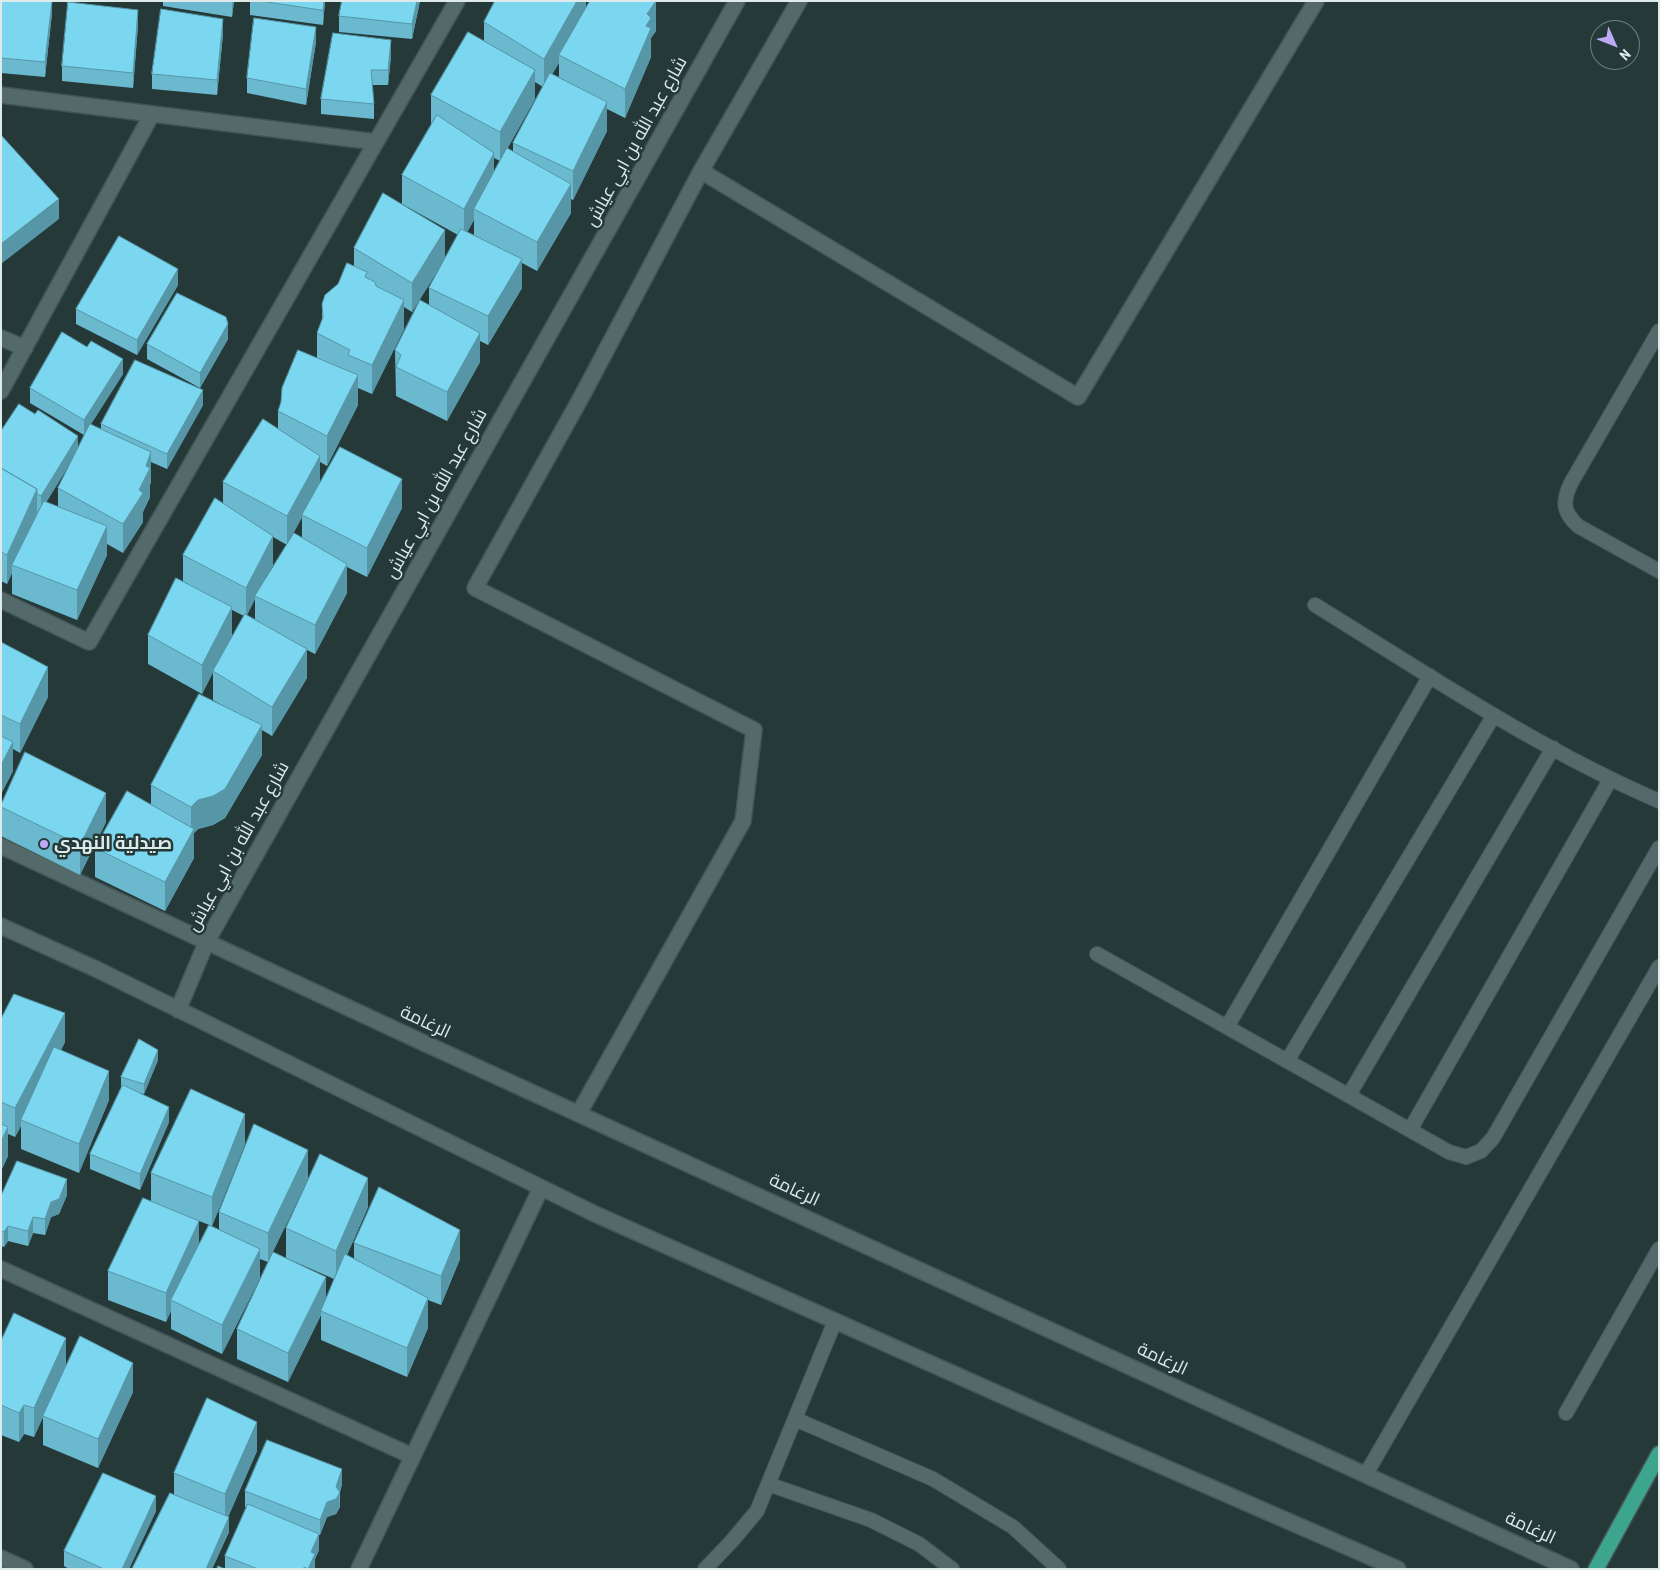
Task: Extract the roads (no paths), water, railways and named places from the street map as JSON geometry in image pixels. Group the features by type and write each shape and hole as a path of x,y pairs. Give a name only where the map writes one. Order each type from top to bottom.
{"highway":[{"path":"1596,1569 1659,1454"}],"street":[{"path":"1,600 89,642 457,1"},
{"name":"شارع عبد الله بن ابي عياش","path":"178,1010 207,941 737,1"},
{"path":"579,1113 744,821 754,730 475,588 583,394 701,171 799,1"},
{"path":"701,171 1078,398 1316,1"},
{"path":"1,95 376,142"},
{"path":"1,391 152,114"},
{"path":"1,338 25,348"},
{"name":"الرغامة","path":"1,846 424,1043 1571,1569"},
{"path":"1,926 96,969 594,1214 1398,1569"},
{"path":"359,1569 541,1188"},
{"path":"1,1269 412,1456"},
{"path":"1,1558 25,1569"}],"lane":[{"path":"1659,331 1570,483 1565,496 1568,517 1578,526 1659,571"},
{"path":"1315,605 1494,715 1610,780 1659,801"},
{"path":"1227,1026 1430,676"},
{"path":"1287,1061 1494,715"},
{"path":"1349,1096 1554,748"},
{"path":"1410,1130 1610,780"},
{"path":"1097,954 1449,1152 1466,1157 1481,1151 1492,1138 1659,848"},
{"path":"1366,1474 1654,984 1659,967"},
{"path":"1566,1413 1659,1249"},
{"path":"705,1569 757,1511 835,1321"},
{"path":"795,1419 933,1479 1012,1527 1059,1569"},
{"path":"768,1484 870,1520 919,1544 952,1569"}],"place":[{"name":"صيدلية النهدي","path":"44,844"}]}
